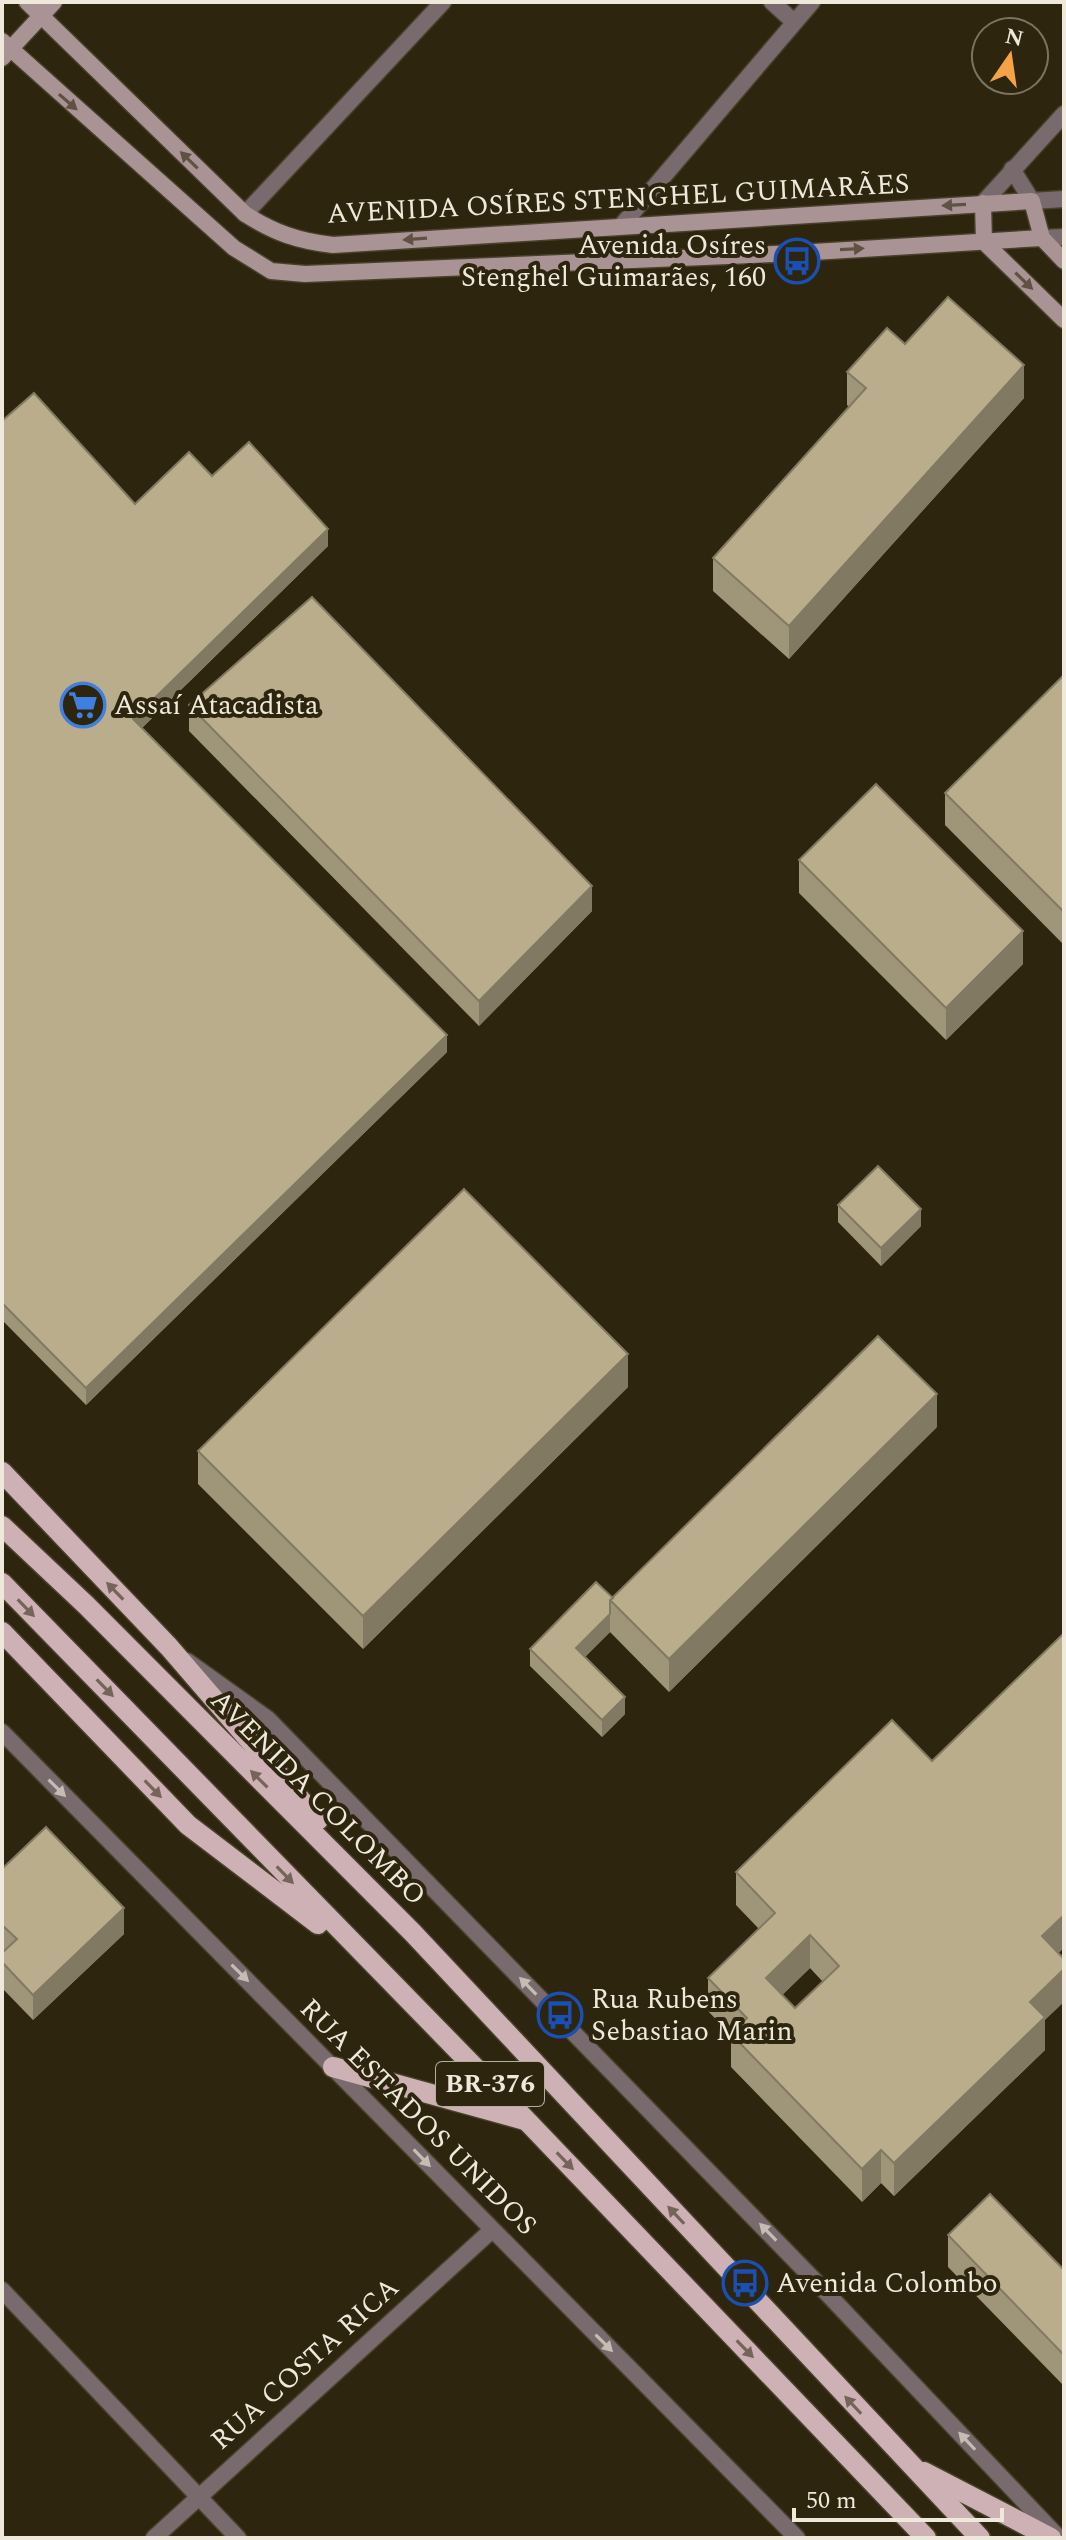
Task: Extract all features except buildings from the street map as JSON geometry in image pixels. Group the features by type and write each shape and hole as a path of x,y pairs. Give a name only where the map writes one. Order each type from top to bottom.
{"main road":[{"name":"AVENIDA OSÍRES STENGHEL GUIMARÃES","path":"27,2 245,214 273,232 298,241 333,245 1032,201"},
{"path":"5,50 54,2"},
{"name":"AVENIDA OSÍRES STENGHEL GUIMARÃES","path":"5,50 234,248 271,271 321,273 1042,238"},
{"path":"1032,201 1042,238 1064,261"},
{"path":"983,203 984,242 1064,320"},
{"path":"2,1472 169,1647 413,1933"},
{"name":"AVENIDA COLOMBO","path":"2,1526 97,1616 413,1933 906,2463 980,2538"},
{"name":"BR-376","path":"2,1583 527,2121 926,2538"},
{"path":"2,1632 188,1825 373,1966"},
{"path":"333,2067 527,2121"},
{"path":"906,2463 1051,2538"}],"street":[{"path":"245,214 443,2"},
{"path":"772,2 794,22"},
{"path":"622,225 812,2"},
{"path":"983,203 1064,114"},
{"path":"1012,169 1032,201"},
{"name":"AVENIDA OSÍRES STENGHEL GUIMARÃES","path":"1032,201 1064,199"},
{"name":"AVENIDA OSÍRES STENGHEL GUIMARÃES","path":"1042,238 1064,237"},
{"path":"169,1647 268,1719 800,2264 1059,2538"},
{"name":"RUA ESTADOS UNIDOS","path":"2,1733 797,2538"},
{"name":"RUA COSTA RICA","path":"154,2538 492,2230"},
{"path":"2,2290 238,2538"}],"place":[{"name":"Avenida Osíres Stenghel Guimarães, 160","path":"797,261"},
{"name":"Assaí Atacadista","path":"83,705"},
{"name":"Rua Rubens Sebastiao Marin","path":"560,2015"},
{"name":"Avenida Colombo","path":"745,2283"}]}
